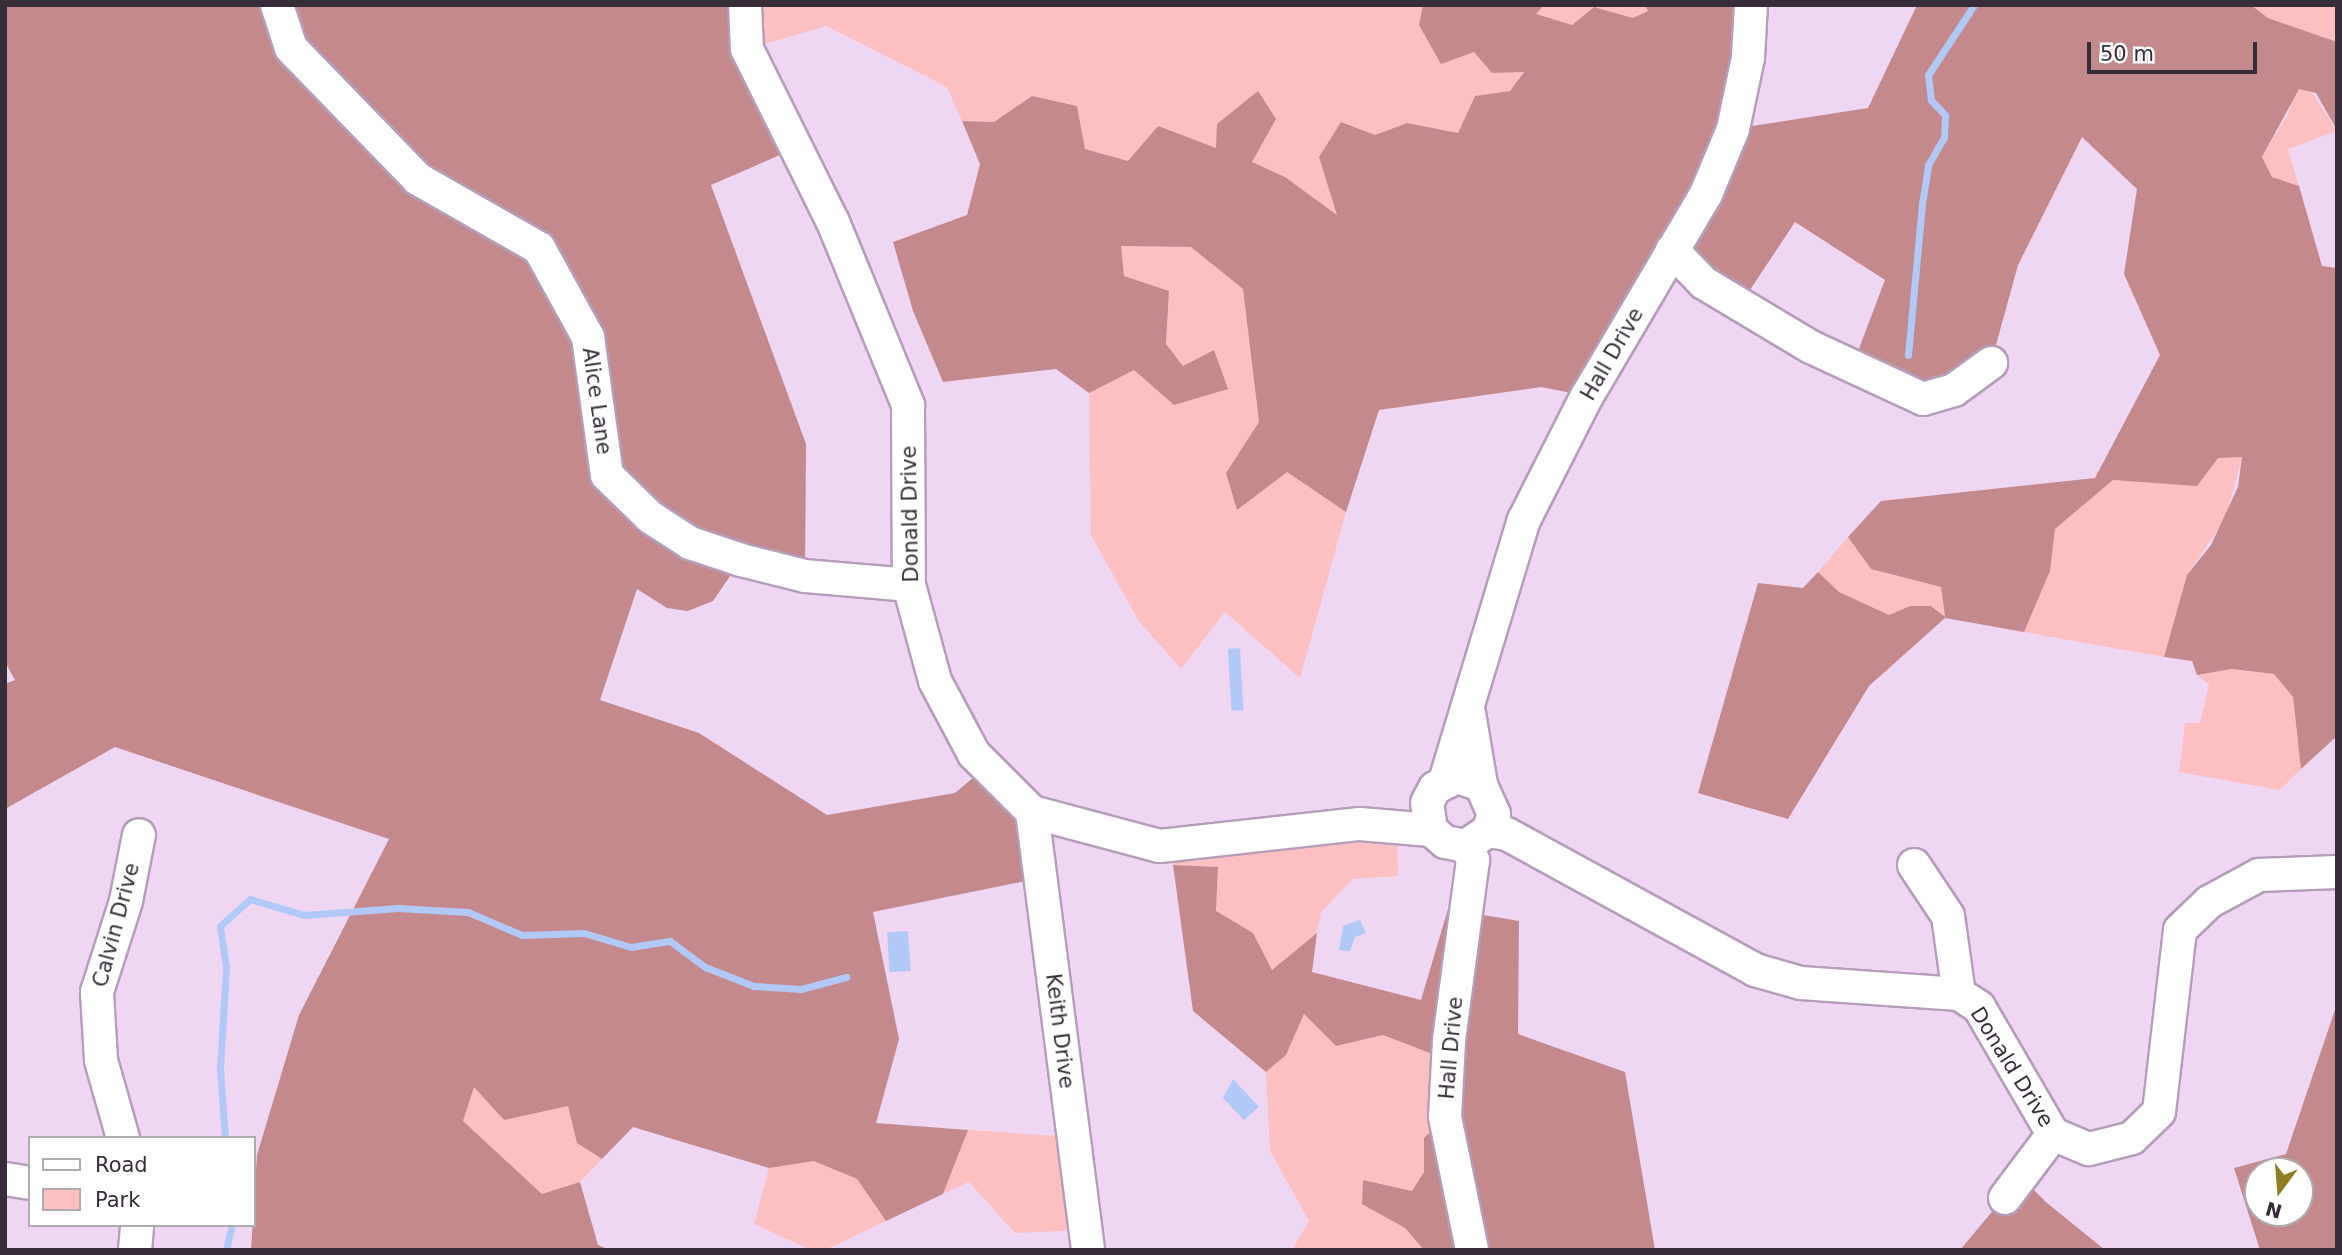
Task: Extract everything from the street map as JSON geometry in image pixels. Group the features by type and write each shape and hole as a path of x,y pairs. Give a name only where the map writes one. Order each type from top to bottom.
{"street":[{"name":"Alice Lane","path":"276,5 291,48 418,180 539,248 588,337 607,475 650,517 690,543 741,560 806,576 909,585"},
{"name":"Donald Drive","path":"745,5 747,49 833,222 908,405 909,585 935,681 974,754 1032,812"},
{"name":"Hall Drive","path":"1438,787 1468,705 1524,520 1587,396 1706,194 1733,129 1748,58 1751,5"},
{"path":"1672,250 1704,283 1811,347 1923,399 1954,390 1991,363"},
{"name":"Hall Drive","path":"1468,705 1481,785"},
{"path":"1360,824 1438,787 1466,778 1481,785 1494,805 1477,838 1445,842 1431,830 1426,819 1438,787"},
{"path":"1032,812 1160,846 1360,824 1431,830"},
{"name":"Keith Drive","path":"1032,812 1088,1250"},
{"name":"Donald Drive","path":"1477,838 1507,834 1755,970 1801,983 1959,994 1979,1007 2053,1134 2089,1149 2132,1138 2159,1112 2180,930 2209,902 2259,875 2337,872"},
{"name":"Calvin Drive","path":"122,1136 101,1059 96,1013 139,835"},
{"name":"Hall Drive","path":"1472,1250 1445,1117 1449,1041 1477,838"},
{"path":"1914,865 1948,916 1959,994"},
{"path":"2005,1198 2053,1134"},
{"path":"5,1179 28,1183"},
{"path":"135,1250 137,1227"}],"green space":[{"path":"751,5 1423,5 1419,25 1524,71 1510,91 1475,96 1458,133 1407,123 1375,135 1338,216 1285,177 1252,162 1276,119 1217,149 1128,161 1085,149 1077,106 1032,96 994,122 962,121 947,87 826,26 747,49"},
{"path":"1544,5 1645,5 1648,11 1633,18 1594,7 1572,25 1535,14"},
{"path":"2251,5 2337,5 2337,42 2268,18"},
{"path":"2309,88 2337,131 2288,149 2299,186 2272,177 2262,157 2289,113 2291,98 2299,89"},
{"path":"1120,246 1191,247 1243,289 1259,423 1226,473 1237,509 1287,472 1346,512 1300,678 1225,612 1181,669 1138,620 1091,535 1089,393 1134,370 1174,405 1183,366 1166,344 1169,291 1124,276"},
{"path":"2242,457 2226,517 2187,575 2164,657 2024,632 2050,571 2055,529 2113,480 2167,482 2217,458"},
{"path":"1848,537 1871,569 1941,587 1945,618 1931,606 1910,606 1889,615 1839,592 1818,572"},
{"path":"2232,669 2274,674 2293,697 2301,769 2280,790 2179,772 2185,723 2200,723 2209,685 2197,675"},
{"path":"1397,827 1398,876 1353,879 1321,912 1317,933 1272,971 1253,933 1216,912 1218,867 1173,865 1160,846"},
{"path":"1304,1014 1336,1046 1383,1035 1448,1060 1445,1117 1424,1138 1424,1172 1412,1191 1363,1180 1362,1204 1405,1228 1424,1250 1292,1250 1309,1221 1270,1151 1266,1072 1286,1055"},
{"path":"474,1086 504,1120 568,1106 577,1143 602,1159 580,1182 542,1194 463,1121"},
{"path":"968,1130 1074,1137 1086,1230 1015,1233 969,1182 943,1194"},
{"path":"814,1160 857,1179 886,1221 825,1250 811,1250 754,1224 769,1168"}],"shaded area":[{"path":"5,5 745,5 796,148 711,185 806,444 805,576 741,560 713,601 688,611 667,608 637,589 600,700 699,733 827,815 955,793 987,766 1032,812 1040,878 873,912 899,1039 876,1123 968,1130 943,1194 886,1221 857,1179 814,1161 769,1168 633,1127 602,1159 577,1143 568,1106 504,1120 474,1087 463,1121 542,1194 580,1182 598,1245 610,1250 251,1250 252,1227 256,1227 257,1155 299,1015 389,839 115,747 5,809 5,684 15,680 5,662"},
{"path":"1423,5 1544,5 1536,14 1572,25 1594,7 1633,18 1648,11 1645,5 1749,5 1733,129 1868,108 1917,5 2251,5 2268,18 2337,42 2337,130 2316,93 2299,89 2262,157 2272,177 2299,186 2322,266 2337,268 2337,736 2301,769 2293,697 2274,674 2232,669 2197,675 2192,661 2164,657 2187,575 2211,545 2238,487 2242,457 2218,458 2197,486 2113,480 2055,529 2050,571 2024,632 1945,618 1869,686 1788,819 1698,793 1758,583 1803,588 1818,572 1839,592 1889,615 1910,606 1931,606 1945,617 1941,587 1871,569 1848,537 1881,501 2095,478 2160,355 2124,274 2137,189 2082,137 2018,265 1991,363 1954,390 1852,367 1885,280 1795,222 1742,302 1672,250 1587,396 1541,387 1379,410 1346,512 1287,472 1237,510 1226,473 1259,422 1243,289 1191,247 1121,246 1124,276 1169,291 1166,344 1183,366 1214,350 1228,389 1174,405 1134,370 1089,393 1056,369 943,382 913,311 893,242 967,215 980,164 962,121 994,122 1032,96 1077,106 1085,149 1128,161 1158,126 1216,148 1217,124 1258,91 1276,119 1252,162 1285,177 1337,215 1319,157 1341,122 1375,135 1407,123 1458,133 1475,96 1510,91 1524,72 1492,73 1474,52 1441,64 1419,25"},
{"path":"1173,865 1218,867 1216,911 1253,933 1272,970 1317,933 1312,972 1421,1000 1448,909 1519,921 1518,1034 1625,1072 1655,1250 1424,1250 1405,1228 1362,1204 1363,1180 1412,1191 1424,1172 1424,1138 1445,1117 1448,1060 1383,1035 1336,1046 1304,1014 1286,1055 1266,1072 1193,1011"},
{"path":"2337,1004 2337,1250 2260,1250 2253,1227 2314,1227 2314,1157 2275,1157 2286,1154"},
{"path":"2244,1165 2244,1200 2234,1168"},
{"path":"2021,1177 2047,1203 2105,1250 1960,1250"}],"water":[{"path":"1240,648 1243,710 1231,711 1228,649"},
{"path":"1360,920 1366,933 1355,937 1350,951 1339,950 1343,926"},
{"path":"908,931 911,971 890,972 887,932"},
{"path":"1233,1079 1259,1107 1244,1120 1223,1098"}],"waterway":[{"path":"1908,355 1928,165 1944,137 1945,115 1931,100 1928,75 1974,5"},
{"path":"225,1136 220,1069 226,967 220,926 250,899 304,915 398,908 468,912 522,935 584,933 631,947 670,941 705,967 754,986 801,989 846,977"},
{"path":"226,1250 232,1227"}]}
